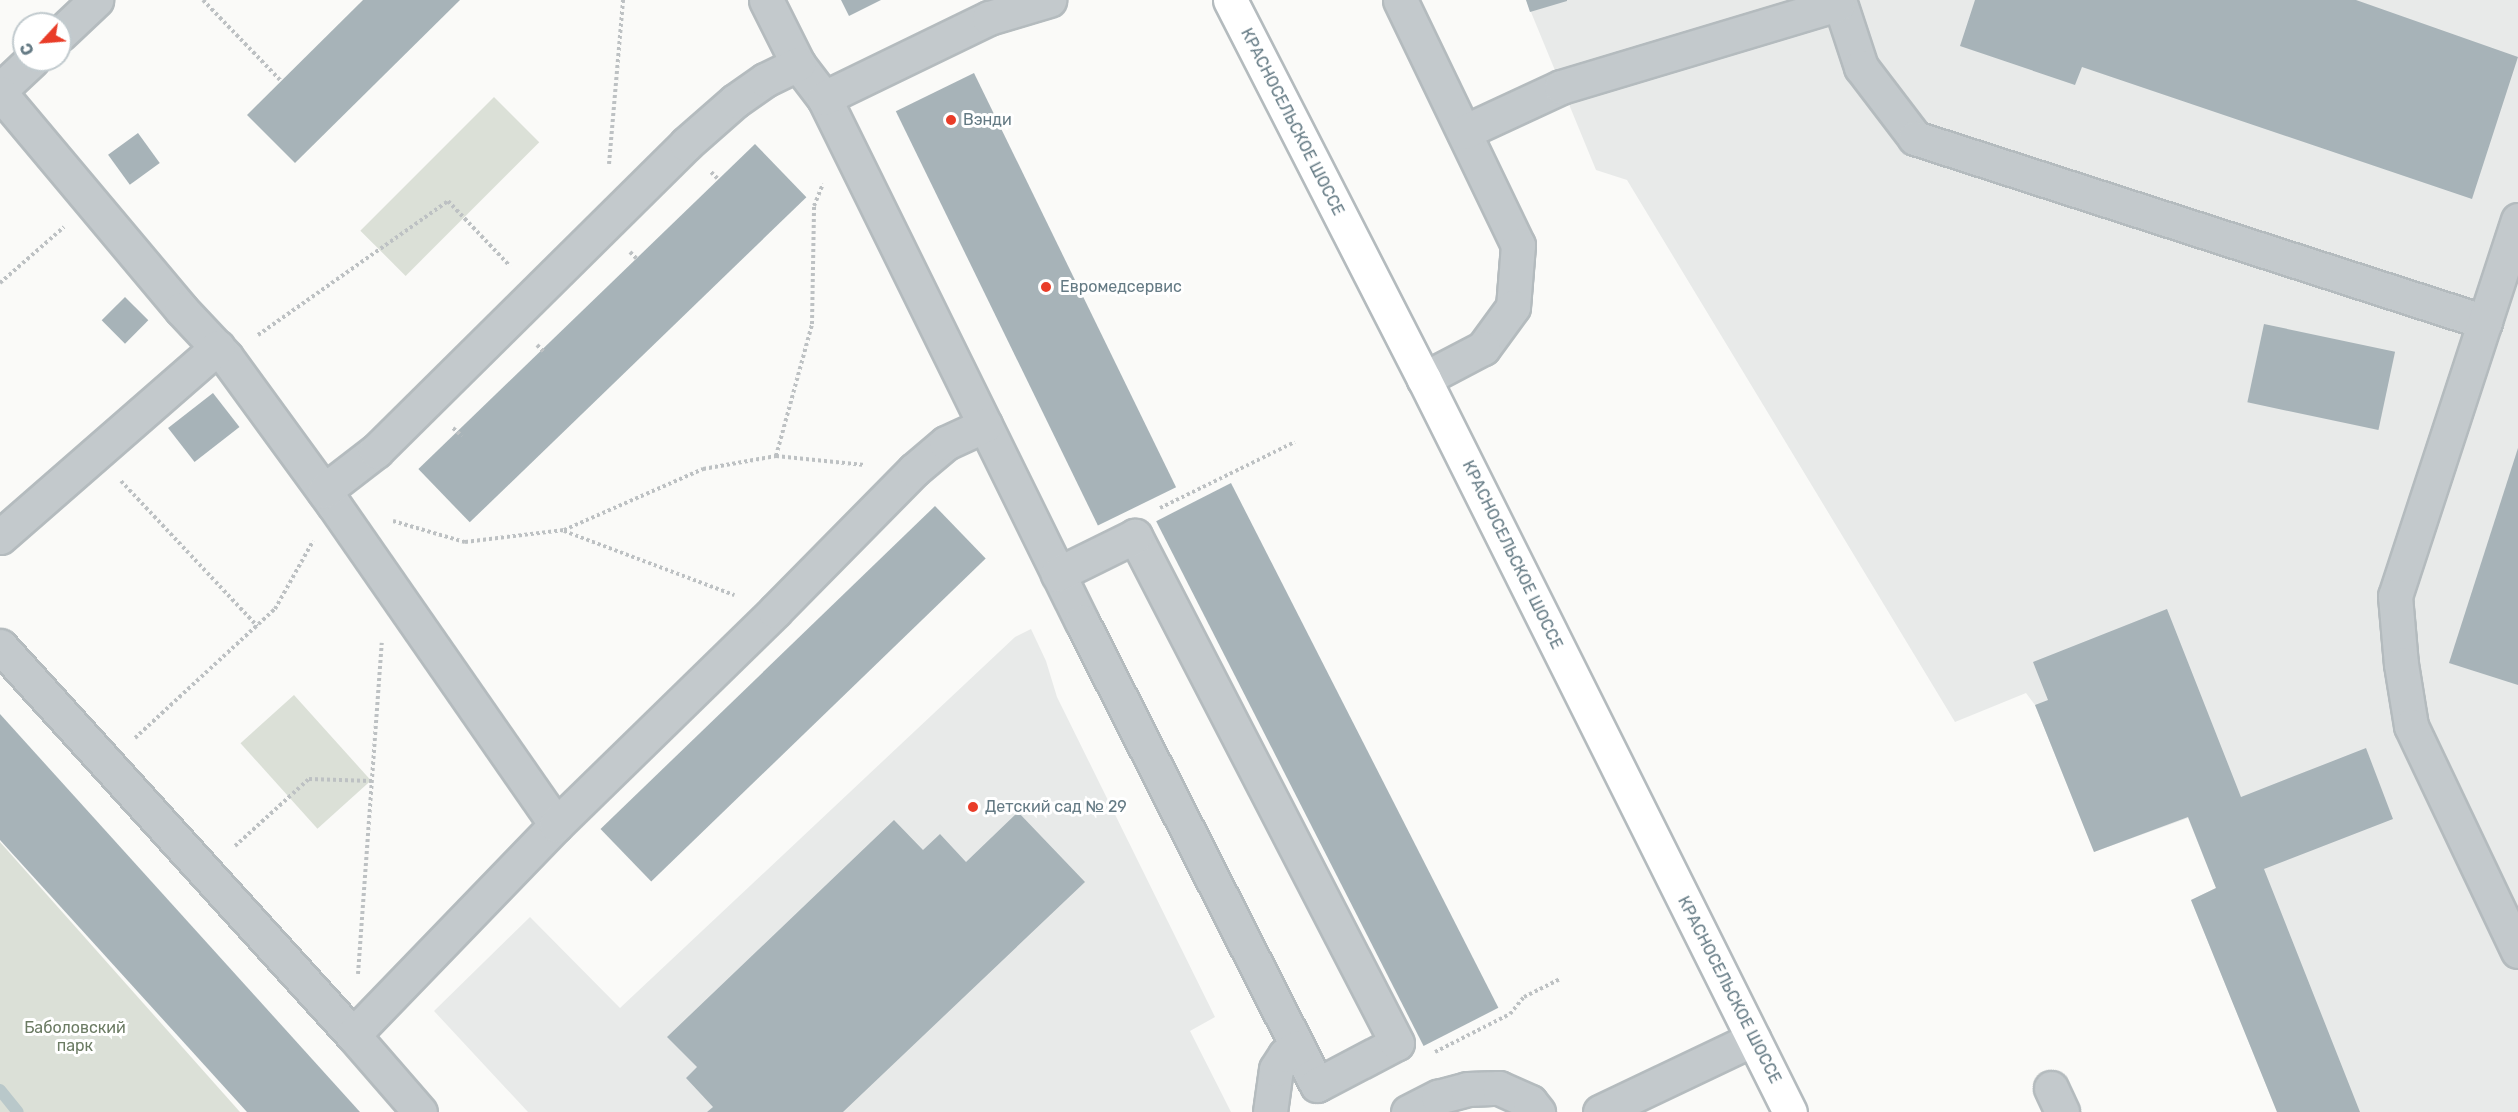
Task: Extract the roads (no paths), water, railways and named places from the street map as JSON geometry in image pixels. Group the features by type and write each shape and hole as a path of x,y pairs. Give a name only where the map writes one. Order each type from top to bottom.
{"main road":[{"name":"КРАСНОСЕЛЬСКОЕ ШОССЕ","path":"1230,0 1424,379 1790,1112"}],"lane":[{"path":"72,23 96,0"},
{"path":"766,0 798,64 824,98 1058,574 1317,1085 1397,1043 1135,536 1058,574"},
{"path":"824,98 989,18 1049,0"},
{"path":"1400,0 1518,245 1513,307 1483,348 1424,379"},
{"path":"1464,132 1561,87 1838,2 1861,67 1915,138 2485,322"},
{"path":"325,509 376,451 686,144 735,101 765,80 798,64"},
{"path":"20,72 0,92 181,309 218,347 325,509 556,825"},
{"path":"2518,220 2395,596 2400,664 2411,726 2518,951"},
{"path":"0,537 218,347"},
{"path":"353,1035 556,825 775,611 914,470 946,443 985,425"},
{"path":"0,646 420,1112"},
{"path":"1600,1112 1753,1039"},
{"path":"1270,1112 1276,1069 1285,1055 1298,1047"},
{"path":"1408,1112 1438,1097 1467,1089 1499,1088 1530,1102 1538,1112"}],"waterway":[{"path":"0,1090 18,1112"}],"place":[{"name":"Вэнди","path":"951,120"},
{"name":"Евромедсервис","path":"1046,287"},
{"name":"Детский сад № 29","path":"973,807"}],"park label":[{"name":"Баболовский парк","path":"75,1037"}]}
